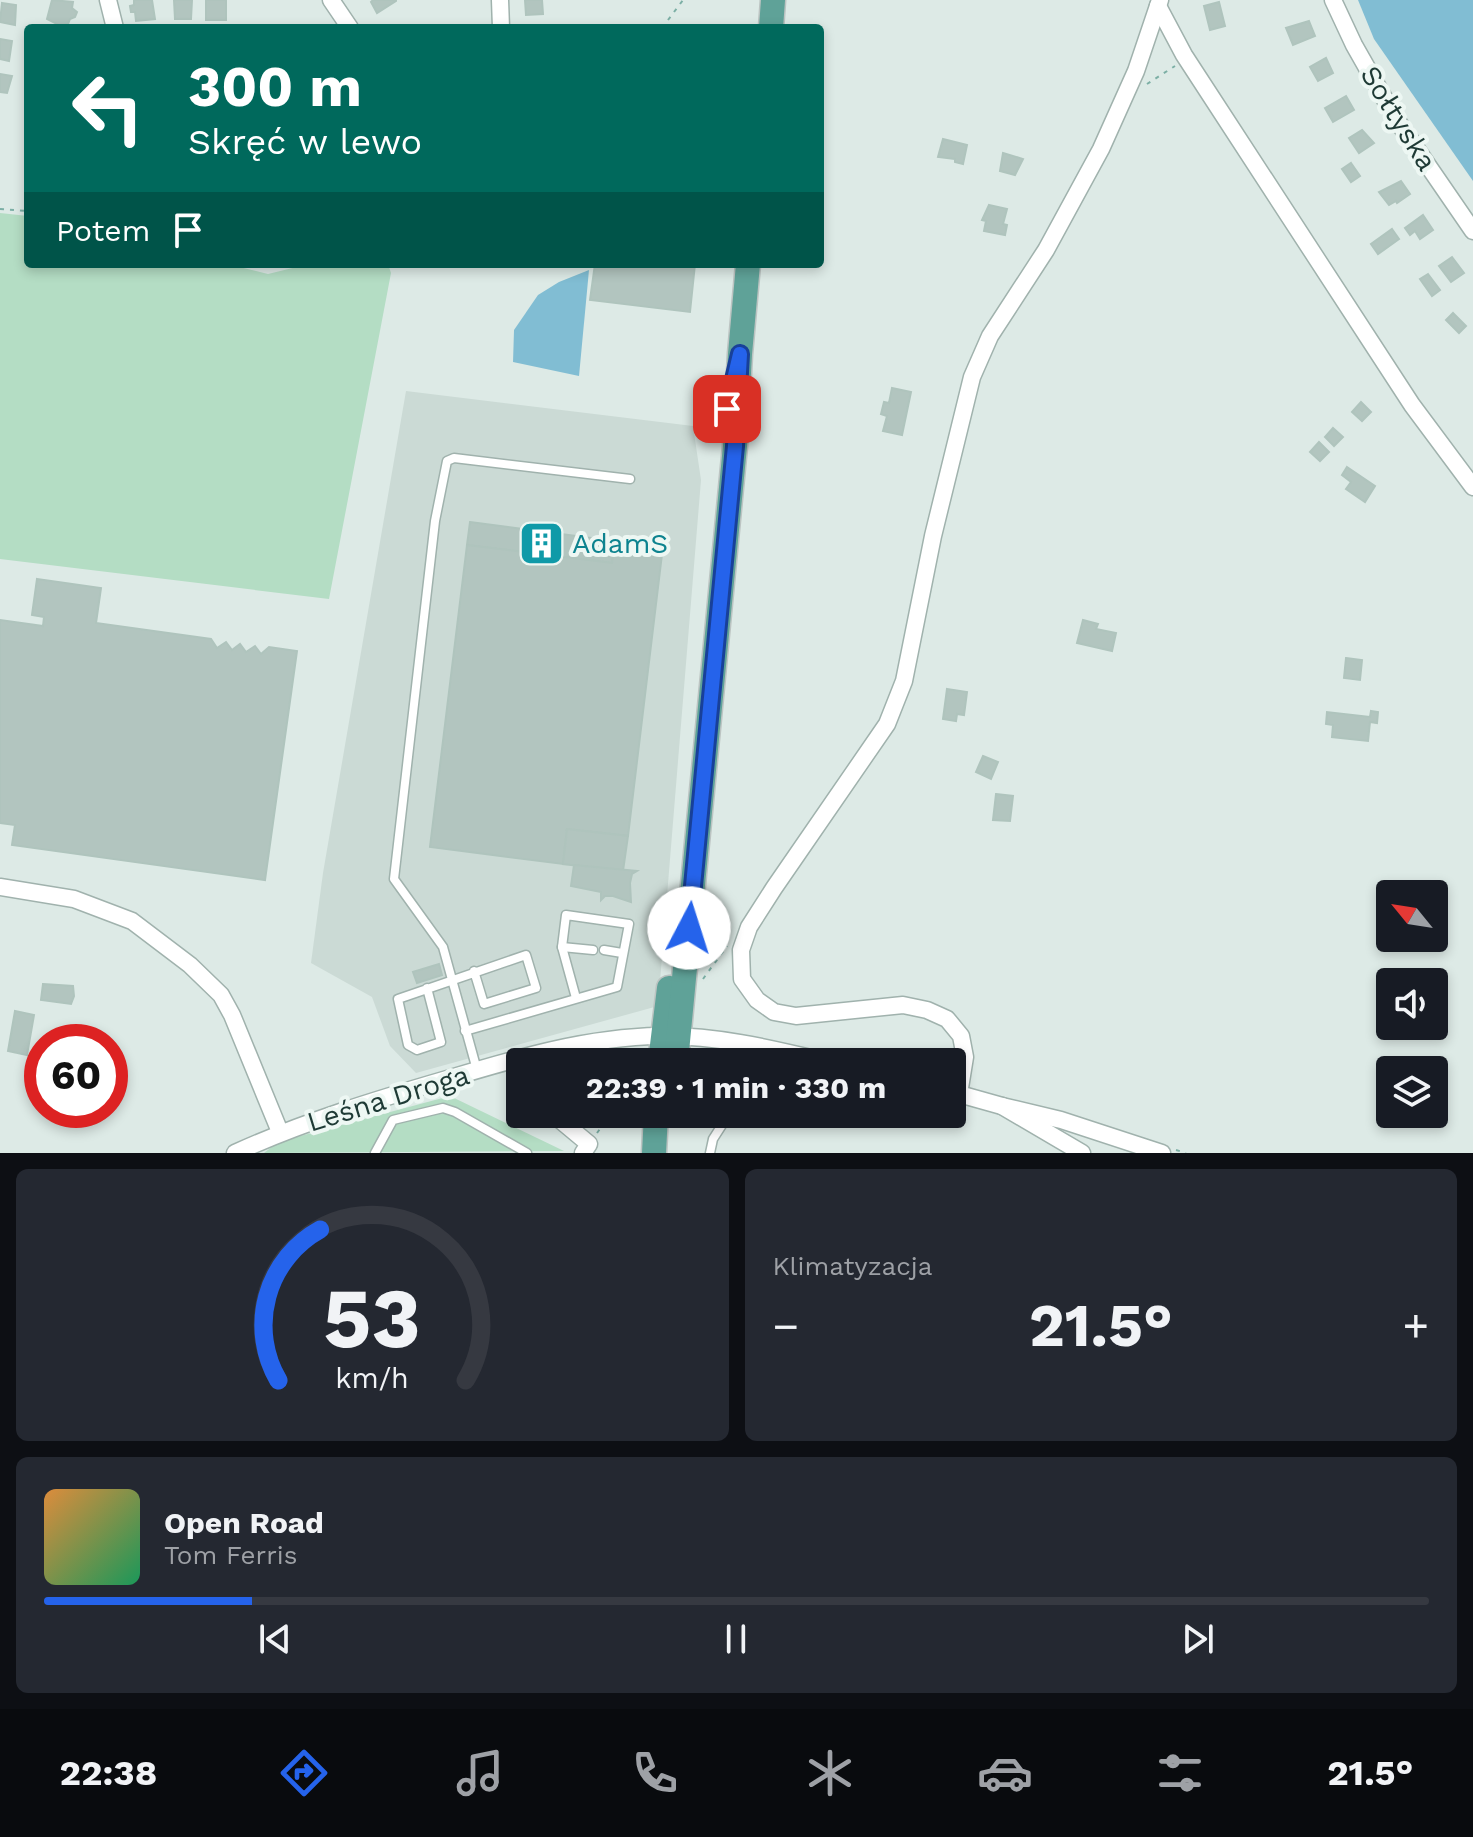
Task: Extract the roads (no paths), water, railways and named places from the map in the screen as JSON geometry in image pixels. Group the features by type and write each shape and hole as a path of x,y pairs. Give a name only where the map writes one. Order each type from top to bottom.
{"main road":[{"path":"771,24 773,0"},
{"path":"673,1048 671,1036 689,781 720,444 740,354 748,268"},
{"path":"666,1048 671,1036"},
{"path":"654,1153 655,1128"},
{"path":"670,1153 671,1128"}],"street":[{"path":"108,0 114,24"},
{"path":"331,0 347,24"},
{"path":"500,0 501,24"},
{"name":"Sołtyska","path":"1333,0 1354,45 1396,119 1473,231"},
{"path":"963,1048 961,1036 947,1019 927,1010 903,1005 796,1016 774,1012 757,1000 742,979 741,950 749,927 887,724 904,681 933,536 972,377 990,336 1046,250 1101,149 1131,83 1159,3"},
{"path":"1159,3 1184,55 1360,328 1435,438 1473,487"},
{"path":"0,887 74,899 132,921 190,965 221,995 232,1015 280,1132"},
{"name":"Leśna Droga","path":"569,1048 585,1042 671,1036 731,1048"},
{"name":"Leśna Droga","path":"235,1153 280,1132 477,1070 506,1068"},
{"path":"966,1096 1061,1120 1162,1153"},
{"path":"1002,1106 1082,1153"},
{"path":"567,1128 586,1148"}],"lane":[{"path":"477,1070 443,947 394,879 435,521 447,461 454,458 630,479"},
{"path":"465,1031 617,987 629,924 566,915 562,947 576,998"},
{"path":"562,947 593,950"},
{"path":"604,950 622,953"},
{"path":"427,988 441,1042 417,1050 408,1045 398,999 427,988 474,971 526,955 536,988 484,1004 474,971"},
{"path":"375,1153 393,1120 443,1108 527,1153"},
{"path":"710,1153 713,1139 720,1128"},
{"path":"504,1153 511,1144"}],"water":[{"path":"1358,0 1473,0 1473,181 1374,39"},
{"path":"589,270 579,376 513,362 514,330 538,295 559,282"}],"place":[{"name":"AdamS","path":"541,543"}]}
